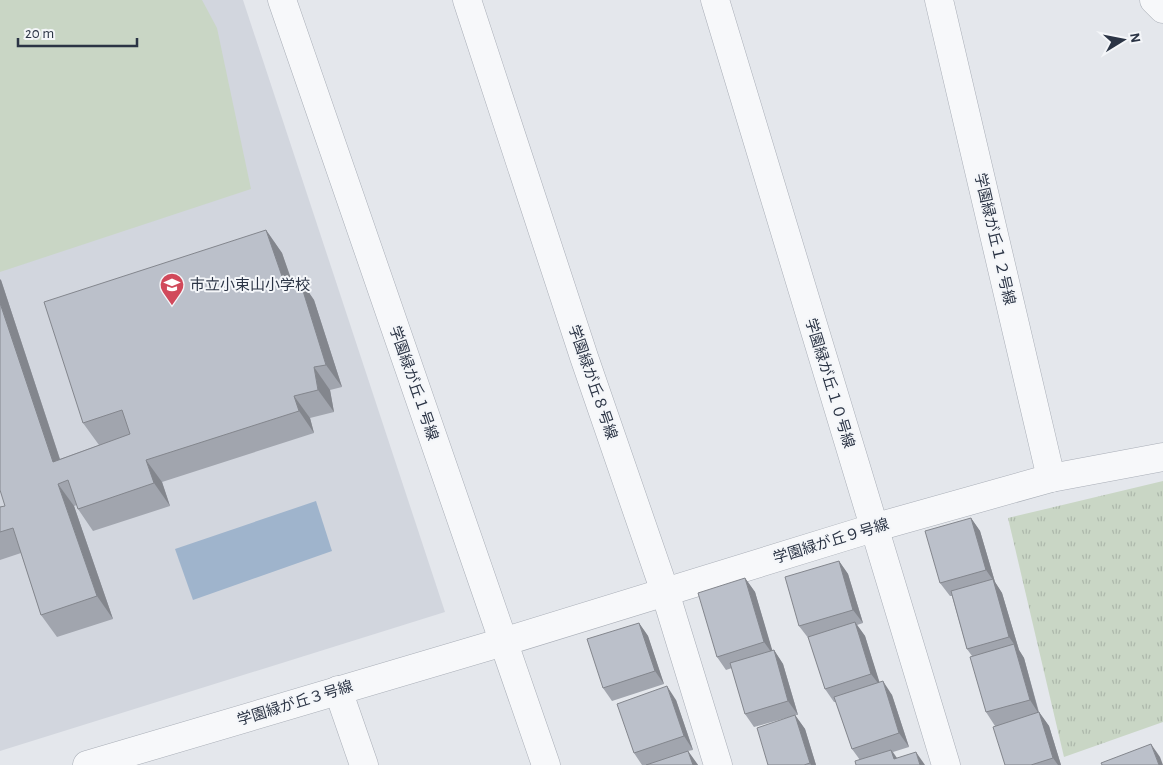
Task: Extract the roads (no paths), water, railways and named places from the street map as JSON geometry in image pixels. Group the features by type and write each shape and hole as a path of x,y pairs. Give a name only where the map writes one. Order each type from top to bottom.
{"street":[{"name":"学園緑が丘１号線","path":"282,0 546,765"},
{"name":"学園緑が丘８号線","path":"467,0 584,357 665,592 718,765"},
{"name":"学園緑が丘１０号線","path":"715,0 946,765"},
{"name":"学園緑が丘１２号線","path":"939,0 1051,478"},
{"path":"1154,0 1163,9"},
{"name":"学園緑が丘９号線","path":"503,642 874,528 1051,478 1163,457"},
{"name":"学園緑が丘３号線","path":"87,765 135,758 338,690 503,642"},
{"path":"338,690 364,765"}],"water":[{"path":"316,501 332,551 193,600 175,549"}],"place":[{"name":"市立小束山小学校","path":"172,306"}]}
